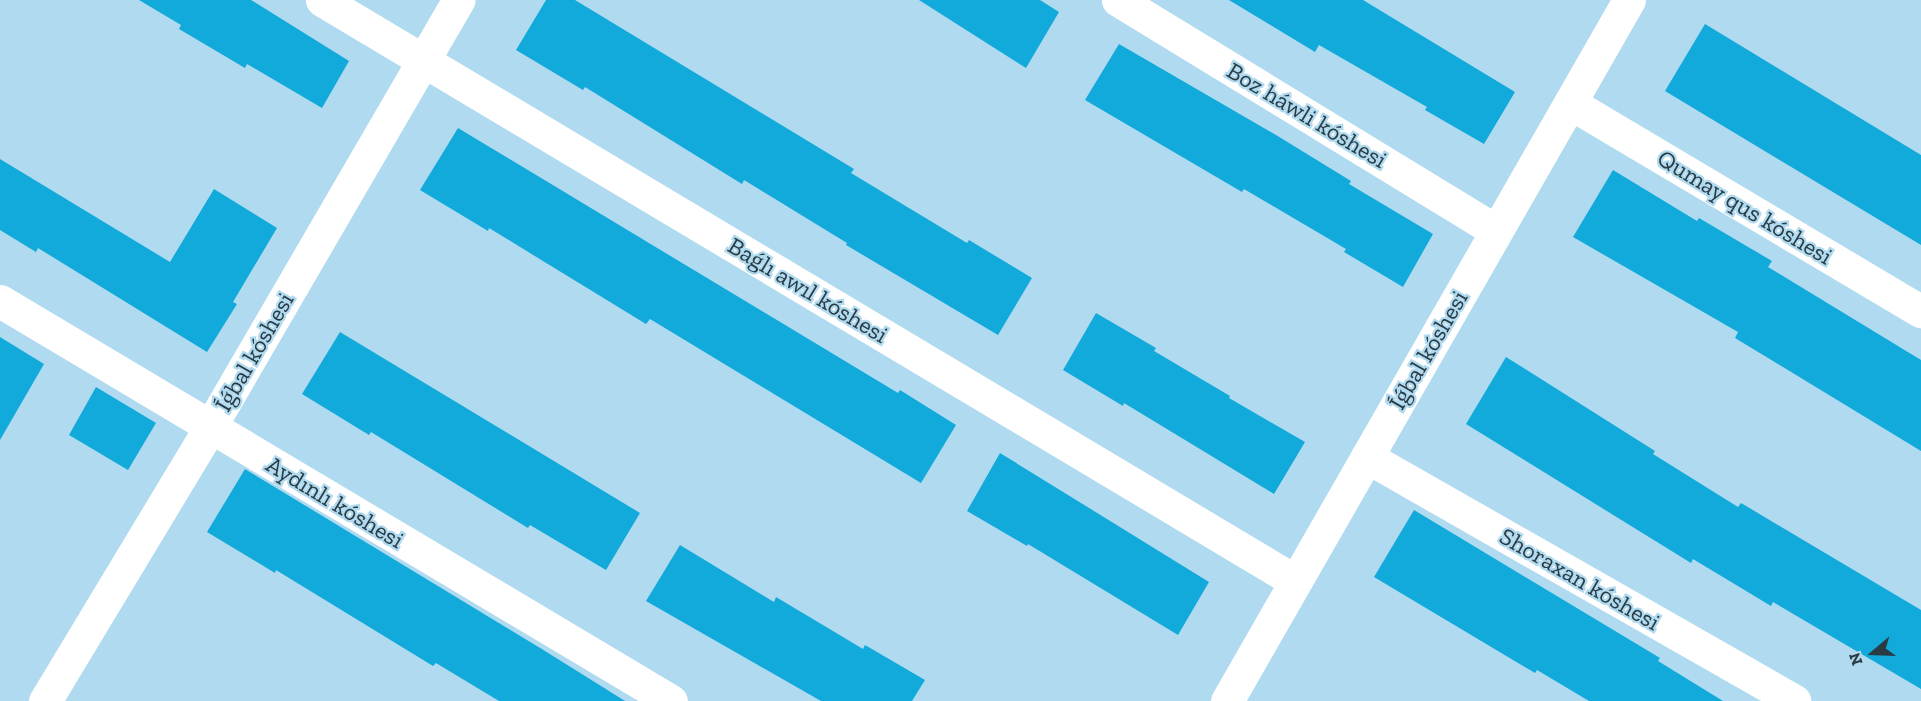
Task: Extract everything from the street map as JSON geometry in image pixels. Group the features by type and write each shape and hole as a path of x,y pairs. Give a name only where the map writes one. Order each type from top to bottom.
{"street":[{"name":"Baǵlı awıl kóshesi","path":"322,0 1295,581"},
{"name":"Íǵbal kóshesi","path":"45,701 210,427 459,0"},
{"name":"Boz háwli kóshesi","path":"1118,0 1496,231"},
{"name":"Íǵbal kóshesi","path":"1227,701 1629,0"},
{"name":"Qumay qus kóshesi","path":"1570,103 1921,311"},
{"name":"Aydınlı kóshesi","path":"0,301 671,701"},
{"name":"Shoraxan kóshesi","path":"1366,457 1794,701"}],"building":[{"path":"139,0 251,0 349,61 322,108 247,64 245,68 179,29 181,25"},
{"path":"546,0 575,0 854,169 851,173 967,243 969,240 1032,278 998,335 846,245 847,243 744,180 742,184 585,87 583,90 516,50"},
{"path":"919,0 1040,0 1059,12 1026,68"},
{"path":"1229,0 1363,0 1515,92 1484,144 1425,110 1427,107 1319,45 1315,52"},
{"path":"1705,24 1921,155 1921,245 1665,91"},
{"path":"1119,44 1276,135 1351,181 1349,184 1433,234 1403,287 1344,252 1346,249 1244,189 1242,192 1085,100"},
{"path":"458,128 898,393 900,390 956,425 921,483 650,319 646,324 489,228 488,231 420,190"},
{"path":"0,159 170,262 214,189 277,228 233,302 237,304 207,352 38,248 36,252 0,230"},
{"path":"1613,170 1697,221 1699,218 1772,261 1768,267 1921,360 1921,451 1735,338 1738,332 1573,237"},
{"path":"1096,313 1156,348 1154,351 1230,396 1229,398 1305,442 1274,494 1124,403 1123,406 1063,370"},
{"path":"340,332 640,513 606,570 530,525 528,528 371,432 369,435 302,394"},
{"path":"0,337 44,364 0,440"},
{"path":"1506,357 1655,451 1653,454 1738,507 1741,503 1921,610 1921,689 1773,602 1771,606 1693,559 1691,563 1466,424"},
{"path":"96,387 156,423 128,470 69,435"},
{"path":"1000,453 1209,582 1178,635 1028,544 1027,546 967,511"},
{"path":"245,469 625,701 499,701 436,663 433,666 276,570 275,573 207,532"},
{"path":"1414,510 1660,658 1658,661 1723,701 1589,701 1537,670 1535,673 1374,577"},
{"path":"680,545 774,602 776,597 863,649 865,645 925,680 912,701 821,701 646,601"}]}
